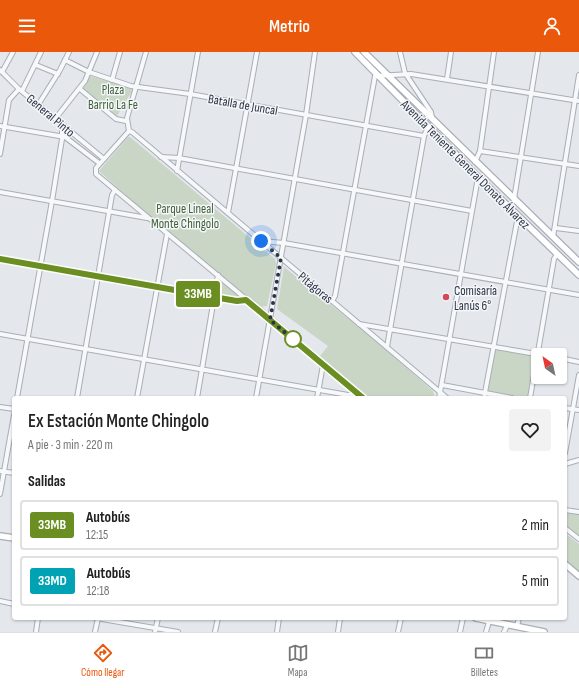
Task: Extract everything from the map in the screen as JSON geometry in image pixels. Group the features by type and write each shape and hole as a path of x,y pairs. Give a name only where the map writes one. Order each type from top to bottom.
{"main road":[{"name":"Avenida Teniente General Donato Álvarez","path":"355,52 428,127 579,275"},
{"name":"Avenida Teniente General Donato Álvarez","path":"364,52 579,262"},
{"path":"0,259 237,301 246,300 360,396"},
{"path":"0,536 12,538"},
{"path":"567,566 579,576"},
{"path":"494,620 544,632"}],"street":[{"path":"1,71 13,52"},
{"path":"0,154 2,127 10,98 21,90 36,65 41,52"},
{"path":"38,105 58,74 69,52"},
{"path":"55,119 80,89 98,52"},
{"path":"112,80 120,52"},
{"path":"146,52 126,121 129,131 99,163 95,169 96,174 246,300"},
{"path":"177,171 198,52"},
{"path":"228,213 257,52"},
{"path":"256,396 306,115 315,52"},
{"path":"400,52 406,73 431,112 432,120"},
{"path":"447,79 451,52"},
{"path":"475,162 480,151 494,52"},
{"path":"514,199 538,52"},
{"name":"Batalla de Juncal","path":"65,60 89,72 136,86 248,104 424,136"},
{"path":"36,65 58,74"},
{"name":"General Pinto","path":"1,71 38,105 104,159"},
{"path":"332,301 373,81 377,75 406,73 577,100"},
{"path":"553,237 556,228 564,164 577,100 579,75"},
{"path":"80,89 116,119 126,121"},
{"path":"17,396 52,201 62,136 62,124"},
{"path":"2,127 62,136"},
{"path":"387,347 424,136 428,127"},
{"name":"Pitágoras","path":"129,131 445,396"},
{"name":"General Pinto","path":"62,136 72,140 99,163"},
{"path":"480,151 522,156 579,166"},
{"path":"161,157 179,158 295,178 472,211"},
{"path":"439,396 477,183 480,178"},
{"path":"77,396 112,194 115,190"},
{"path":"0,192 148,218"},
{"path":"442,385 484,396 518,216"},
{"path":"556,228 579,231"},
{"path":"137,396 167,234"},
{"path":"261,241 284,243 579,295"},
{"path":"541,348 554,259 557,254"},
{"path":"197,396 218,275"},
{"path":"359,324 390,328 531,353"},
{"path":"0,334 348,395 358,394"},
{"path":"567,359 579,362"},
{"path":"317,396 323,365"},
{"path":"567,442 579,375"},
{"path":"530,396 533,384"},
{"path":"0,407 12,409"},
{"path":"567,408 579,410"},
{"path":"0,494 2,471 12,424"},
{"path":"567,463 579,460"},
{"path":"2,471 12,473"},
{"path":"567,510 579,512"},
{"path":"567,530 579,539"},
{"path":"0,601 12,604"},
{"path":"36,632 38,620"},
{"path":"95,632 97,620"},
{"path":"107,620 156,630 178,632"},
{"path":"156,630 158,620"},
{"path":"215,632 218,620"},
{"path":"277,632 279,620"},
{"path":"338,632 340,620"},
{"path":"398,632 401,620"},
{"path":"460,632 463,620"},
{"path":"486,632 490,620"},
{"path":"517,626 518,620"},
{"path":"504,632 508,624"}],"green space":[{"name":"Plaza Barrio La Fe","path":"90,76 131,88 132,91 117,116 83,89"},
{"name":"Parque Lineal Monte Chingolo","path":"128,137 130,137 275,259 276,264 267,306 259,307 167,233 99,171"},
{"path":"284,267 375,340 433,391 434,396 365,396 320,356 328,346 277,309"},
{"path":"218,275 246,299 214,297"},
{"path":"493,347 531,353 531,384 533,384 530,396 501,396 485,393"},
{"path":"567,512 579,514 579,537 567,527"},
{"path":"567,535 579,544 579,573 567,564"}],"bus line":[{"name":"33MB","path":"0,259 225,299 237,301 246,300 361,396"}],"place":[{"name":"Comisaría Lanús 6°","path":"446,297"}],"route":[{"path":"261,241 281,258 270,320 293,339"}]}
